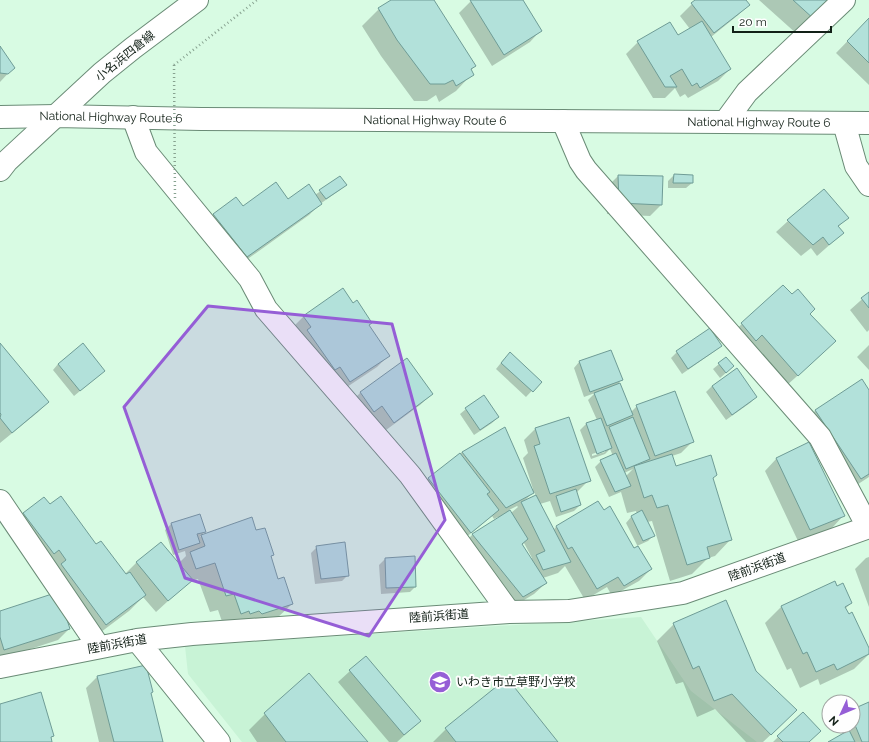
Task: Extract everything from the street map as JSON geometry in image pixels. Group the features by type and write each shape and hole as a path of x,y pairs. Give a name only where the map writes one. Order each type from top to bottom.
{"main road":[{"name":"小名浜四倉線","path":"0,170 7,161 102,73 197,0"},
{"path":"725,122 747,92 844,0"},
{"name":"National Highway Route 6","path":"0,117 56,116 869,123"},
{"path":"133,117 146,152 250,279 266,309 410,475 509,612"},
{"path":"563,121 580,161 586,170 820,437 869,527"},
{"path":"844,123 856,166 869,185"},
{"path":"0,501 99,646"},
{"name":"陸前浜街道","path":"0,667 99,646 137,640 223,631 509,612 569,611 683,593 869,527"},
{"path":"137,640 219,742"}],"path":[{"path":"175,200 174,65 257,0"}],"highlighted area":[{"path":"208,306 392,324 445,520 369,636 185,578 124,407"}],"shaded area":[{"name":"いわき市立草野小学校","path":"641,617 691,691 757,742 242,742 188,674 185,646"}],"building":[{"path":"391,0 434,0 476,66 471,69 474,75 456,86 453,80 445,84 430,84 397,40 378,8"},
{"path":"470,0 523,0 542,31 504,55"},
{"path":"695,0 746,0 750,5 714,33 691,3"},
{"path":"793,0 833,0 815,20"},
{"path":"869,18 869,63 847,41"},
{"path":"702,21 731,69 700,88 697,83 692,86 682,69 670,76 677,87 665,87 637,41 670,22 678,35"},
{"path":"0,46 15,68 8,74 0,73"},
{"path":"674,174 693,175 693,183 673,183"},
{"path":"618,175 663,176 662,205 619,203"},
{"path":"340,176 347,185 326,199 319,190"},
{"path":"276,182 288,199 309,184 322,204 247,257 213,214 236,197 243,206"},
{"path":"824,189 849,218 838,226 844,233 829,245 823,237 813,245 787,220"},
{"path":"783,285 792,294 798,289 815,309 810,314 836,341 798,376 762,335 756,341 741,323"},
{"path":"343,288 353,303 357,300 372,323 369,325 390,356 350,382 340,367 335,370 307,330 311,327 303,316"},
{"path":"869,292 869,308 861,298"},
{"path":"710,328 722,346 688,369 676,351"},
{"path":"0,343 49,402 12,433 0,418"},
{"path":"83,343 105,371 80,391 58,364"},
{"path":"611,350 623,380 590,392 579,361"},
{"path":"510,352 542,382 533,392 501,363"},
{"path":"726,357 734,366 726,373 718,363"},
{"path":"407,358 433,394 394,423 382,406 374,412 360,392"},
{"path":"737,368 757,397 732,415 712,386"},
{"path":"862,379 869,390 869,474 861,479 815,410"},
{"path":"620,383 633,415 607,426 594,393"},
{"path":"675,391 694,442 655,456 636,405"},
{"path":"484,395 499,417 480,430 465,408"},
{"path":"569,417 591,481 550,494 534,446 540,444 535,428"},
{"path":"633,417 650,459 626,469 609,427"},
{"path":"601,418 612,448 597,454 586,423"},
{"path":"505,427 534,493 506,508 462,452"},
{"path":"809,442 845,516 810,530 776,458"},
{"path":"460,453 490,492 487,494 499,510 471,533 428,478"},
{"path":"616,453 631,486 615,492 600,460"},
{"path":"672,454 676,466 711,455 717,475 713,478 732,540 707,547 710,558 687,565 668,505 657,508 652,495 644,498 634,466"},
{"path":"576,489 581,505 561,512 556,496"},
{"path":"536,495 571,562 543,570 536,555 545,551 521,502"},
{"path":"61,496 96,544 101,541 126,574 130,572 146,595 106,625 61,564 66,560 59,550 54,554 23,513 44,497 50,504"},
{"path":"598,501 604,510 610,506 634,548 638,546 652,569 624,586 618,577 597,589 572,547 568,549 556,526"},
{"path":"510,510 528,539 522,544 547,583 523,597 472,534"},
{"path":"642,510 655,536 643,541 631,516"},
{"path":"200,514 206,532 197,534 200,543 179,550 171,523"},
{"path":"252,517 256,530 265,528 274,555 271,556 278,579 284,577 293,604 262,614 259,611 250,614 249,611 241,614 234,594 226,596 215,563 196,569 190,552 205,546 201,535"},
{"path":"161,542 193,580 168,601 136,562"},
{"path":"345,542 349,576 321,579 316,546"},
{"path":"415,556 416,587 386,588 385,558"},
{"path":"835,581 837,586 843,583 852,603 845,607 849,614 852,612 869,648 869,654 837,670 834,664 816,672 807,652 803,654 781,606"},
{"path":"58,592 70,629 4,650 0,637 0,611"},
{"path":"726,600 756,671 797,710 771,735 732,694 714,701 699,666 693,669 673,623"},
{"path":"366,656 421,721 404,735 349,670"},
{"path":"146,665 163,742 114,742 97,676"},
{"path":"309,673 368,742 286,742 264,713"},
{"path":"507,678 558,742 456,742 445,728"},
{"path":"41,692 54,736 51,737 52,742 0,742 0,704"},
{"path":"869,702 869,742 862,742 859,734 861,734 861,706"},
{"path":"803,712 821,731 809,742 783,742 777,736"},
{"path":"842,734 851,734 855,742 828,742"}],"place":[{"name":"いわき市立草野小学校","path":"440,682"}]}
